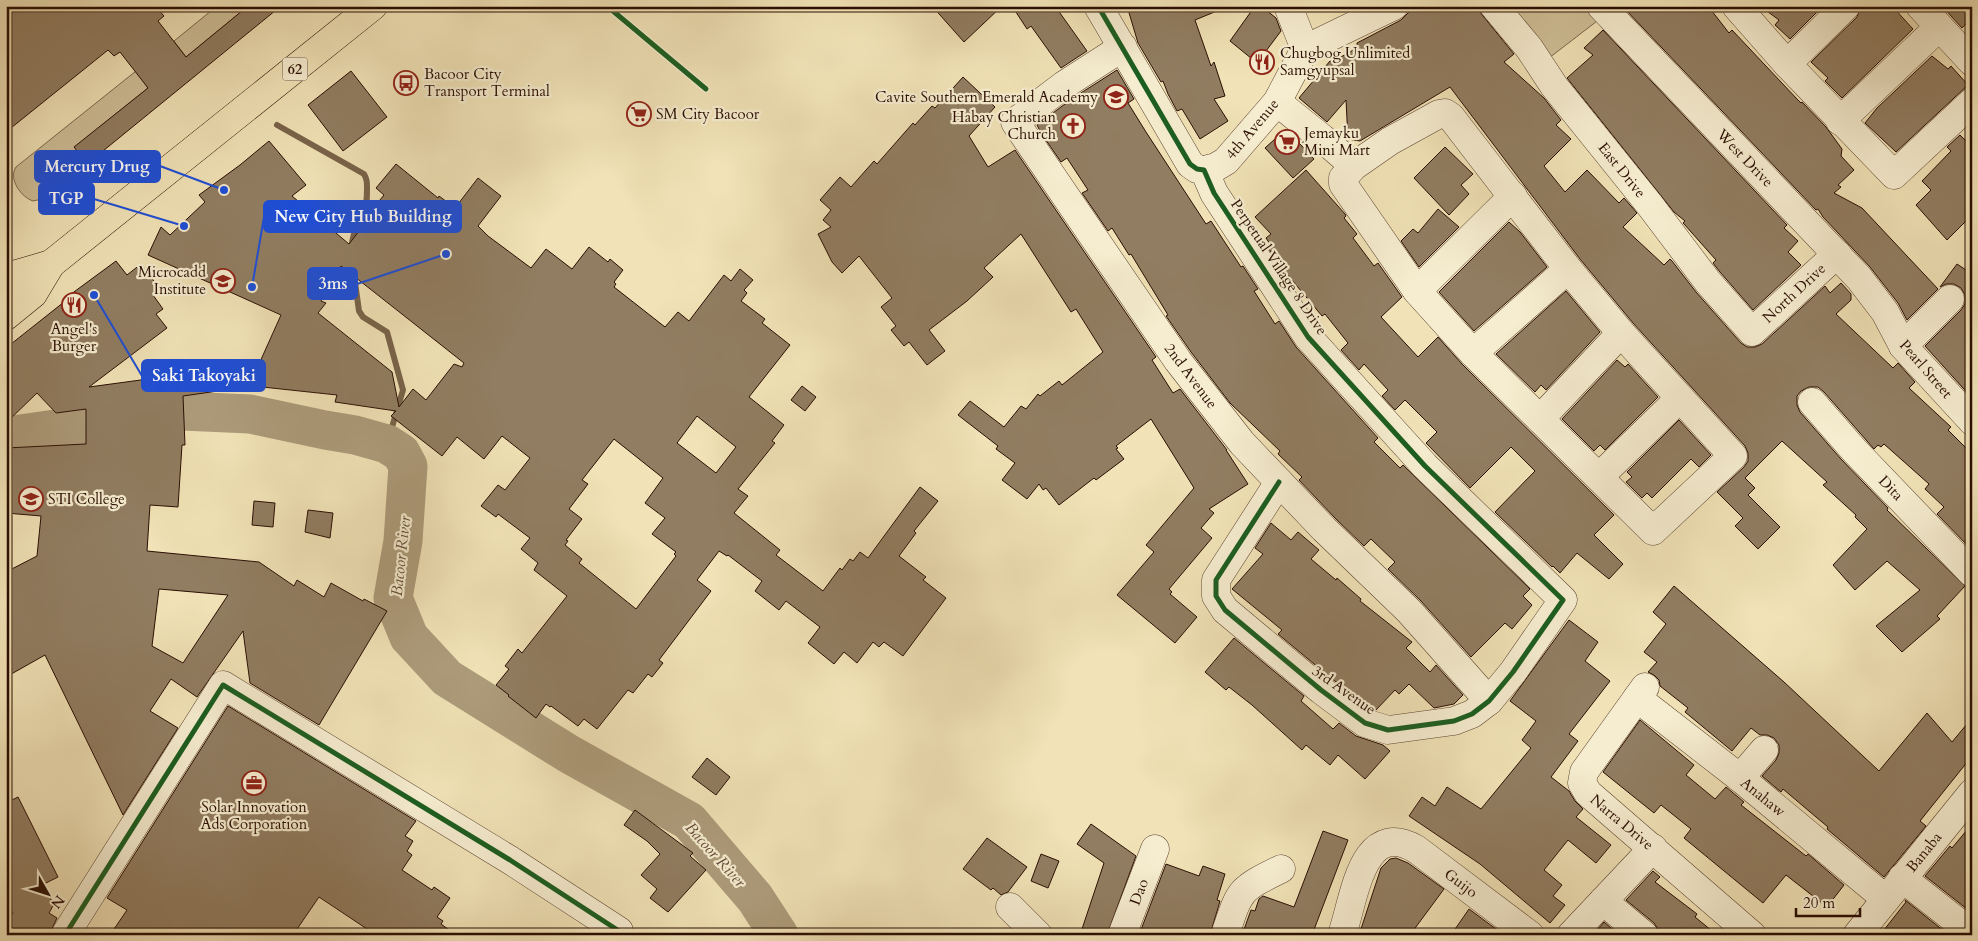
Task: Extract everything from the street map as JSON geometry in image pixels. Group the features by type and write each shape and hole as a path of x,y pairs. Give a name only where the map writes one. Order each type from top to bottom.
{"main road":[{"name":"62","path":"6,316 33,294 51,264 373,6"},
{"name":"62","path":"6,283 17,274 51,264"}],"street":[{"name":"Perpetual Village 8 Drive","path":"1098,6 1190,164 1197,169 1204,170 1214,193 1308,337 1425,466 1563,600"},
{"path":"1288,6 1306,49 1394,6"},
{"name":"East Drive","path":"1494,6 1529,48 1554,86 1649,204 1708,282 1752,332"},
{"name":"West Drive","path":"1601,6 1837,254 1859,278 1884,312"},
{"path":"1787,64 1846,6"},
{"path":"1920,6 1972,62"},
{"path":"1737,7 1840,121 1894,175 1971,104"},
{"path":"1840,121 1939,27"},
{"name":"2nd Avenue","path":"1123,47 1064,85 1015,122 1178,361 1242,443 1324,529 1409,611 1489,701"},
{"name":"4th Avenue","path":"1204,170 1216,168 1226,161 1277,102 1306,49"},
{"path":"1277,102 1354,166"},
{"path":"1445,113 1451,117 1513,196 1568,269 1621,333 1733,456 1653,531 1473,353 1417,291 1343,184 1343,178 1354,166 1390,141 1439,114 1445,113"},
{"path":"1417,291 1513,196"},
{"name":"North Drive","path":"1752,332 1837,254"},
{"path":"1473,353 1568,269"},
{"path":"1902,346 1950,299"},
{"name":"Pearl Street","path":"1884,312 1902,346 1967,405"},
{"path":"1540,419 1621,333"},
{"path":"1599,477 1680,398"},
{"name":"Dita","path":"1812,402 1853,449 1972,573"},
{"name":"3rd Avenue","path":"1279,482 1216,580 1216,596 1224,610 1364,723 1388,730 1454,722 1472,714 1489,701 1563,600"},
{"path":"65,935 223,684 510,860 619,931"},
{"name":"Anahaw","path":"1641,693 1740,778 1894,889 1972,933"},
{"name":"Narra Drive","path":"1641,693 1584,772 1582,783 1588,793 1752,935"},
{"path":"1740,778 1764,750"},
{"name":"Banaba","path":"1857,935 1972,793"},
{"name":"Guijo","path":"1343,935 1364,863 1373,850 1388,841 1404,842 1416,849 1530,935"},
{"path":"1571,935 1653,848"},
{"name":"Dao","path":"1122,935 1155,849"},
{"path":"1225,935 1236,901 1242,891 1250,884 1281,869"},
{"path":"1604,901 1644,935"},
{"path":"1010,908 1038,935"}],"shaded area":[{"path":"217,6 248,6 186,57 174,41"},
{"path":"1508,6 1588,6 1601,18 1549,58"},
{"path":"136,71 148,88 75,147 87,164 42,199 33,201 24,196 15,182 14,172 16,167"}],"building":[{"path":"6,6 155,6 164,16 158,21 186,57 248,6 281,6 87,164 74,147 148,88 120,52 114,56 108,50 6,132"},
{"path":"932,6 1002,6 964,42"},
{"path":"1012,6 1055,6 1087,51 1061,68 1031,26 1027,29"},
{"path":"1127,6 1229,6 1195,20 1211,66 1214,62 1225,96 1214,99 1228,121 1200,139 1182,109 1177,111 1163,81 1161,82 1138,43"},
{"path":"1255,6 1261,6 1276,18 1281,31 1257,63 1230,41"},
{"path":"1419,6 1475,6 1514,54 1504,62 1544,98 1561,120 1556,125 1571,139 1544,166 1565,192 1587,170 1619,203 1624,198 1637,213 1623,227 1664,265 1670,259 1741,343 1747,347 1755,347 1762,344 1825,286 1830,293 1841,283 1851,294 1851,300 1836,314 1893,368 1898,363 1915,382 1909,388 1951,427 1948,430 1972,454 1972,546 1970,548 1937,514 1944,507 1925,489 1929,484 1884,444 1881,447 1878,445 1874,449 1818,387 1809,387 1801,391 1797,396 1797,405 1800,412 1841,459 1888,508 1887,510 1965,586 1937,616 1940,619 1902,652 1876,626 1920,590 1887,561 1855,590 1833,565 1867,529 1855,517 1856,515 1823,485 1827,482 1782,441 1745,478 1755,488 1748,495 1780,527 1758,549 1735,526 1743,518 1717,492 1748,461 1748,453 1745,446 1633,323 1580,259 1450,87 1360,141 1348,139 1346,100 1327,122 1299,98 1330,61 1332,62 1357,48 1357,43 1401,20"},
{"path":"1628,6 1708,6 1729,33 1732,30 1826,127 1842,149 1841,156 1854,170 1838,185 1841,187 1834,193 1862,208 1938,289 1907,320 1898,303 1870,267 1823,217 1818,209 1816,210 1625,9"},
{"path":"1760,6 1823,6 1790,39 1775,25 1779,20"},
{"path":"1861,6 1892,6 1913,29 1842,98 1825,81 1828,78 1811,62 1857,17"},
{"path":"1942,6 1972,6 1972,18 1962,28"},
{"path":"1603,30 1787,225 1784,228 1798,241 1788,252 1801,265 1753,310 1713,263 1716,260 1683,223 1685,221 1674,212 1567,78 1593,55 1584,48"},
{"path":"1932,56 1948,69 1951,66 1968,85 1896,152 1865,123 1877,108"},
{"path":"1117,70 1134,99 1128,103 1146,132 1206,224 1211,221 1241,267 1243,266 1258,289 1254,291 1275,324 1279,321 1296,347 1378,438 1374,442 1400,468 1403,465 1530,589 1523,596 1532,605 1512,629 1505,623 1471,657 1421,601 1388,569 1395,562 1371,539 1364,546 1299,480 1302,477 1278,454 1280,451 1230,403 1166,316 1168,315 1131,254 1129,255 1112,228 1108,231 1082,193 1088,190 1067,158 1061,162 1041,133 1037,125 1073,98"},
{"path":"351,71 387,117 343,151 308,105"},
{"path":"963,77 995,107 969,136 988,167 1015,150 1156,357 1152,360 1173,393 1180,389 1227,450 1248,484 1209,509 1214,513 1201,528 1212,538 1169,589 1172,592 1170,594 1197,617 1175,643 1117,595 1154,552 1146,545 1194,488 1151,419 1116,446 1118,448 1116,449 1124,459 1096,480 1094,478 1059,505 1046,488 1043,490 1039,484 1027,499 1002,480 1015,463 996,449 998,446 958,415 970,401 1004,427 1021,406 1026,409 1038,394 1040,396 1059,381 1062,385 1103,352 1076,309 1071,312 1021,234 984,268 993,277 967,301 929,330 945,351 927,365 909,342 904,346 891,330 896,326 881,307 892,298 859,256 842,273 832,262 818,234 831,227 823,220 831,210 820,200 840,177 851,187 874,161 877,164 913,123 915,125 932,106 935,108"},
{"path":"1286,129 1314,159 1293,178 1265,148"},
{"path":"1960,135 1972,147 1972,215 1947,240 1916,205 1931,190 1922,181 1951,151 1947,147"},
{"path":"269,141 306,185 292,196 349,244 373,213 371,211 384,195 376,188 396,164 438,198 439,196 455,208 478,178 501,196 478,226 488,236 531,268 546,249 572,269 589,247 608,262 610,259 623,270 614,282 616,284 614,287 665,327 678,312 689,321 724,275 731,281 740,269 753,280 744,290 747,293 741,301 765,319 762,323 790,345 749,397 784,425 772,441 775,443 738,489 748,496 734,513 780,550 776,555 823,591 840,568 842,570 850,559 853,561 860,552 868,558 920,487 938,501 914,531 916,533 899,556 926,577 923,580 946,598 903,656 884,642 879,647 873,642 857,663 844,652 834,664 808,643 820,627 786,601 779,610 755,591 762,581 728,555 719,551 697,580 711,591 659,660 663,663 652,677 648,674 633,693 628,690 597,729 584,719 578,726 546,704 536,718 496,685 509,669 505,666 518,649 522,653 567,596 534,570 538,563 521,549 530,538 498,514 496,517 481,506 498,485 505,490 530,458 502,436 484,459 457,437 442,456 391,416 396,411 335,402 337,395 253,386 183,396 185,445 182,445 178,507 150,505 147,551 259,562 294,586 297,580 324,597 331,583 363,601 364,599 387,611 319,725 250,683 243,631 197,697 171,679 150,711 178,728 123,815 45,655 6,677 6,572 37,556 41,516 6,513 6,448 86,444 86,409 56,413 37,393 6,423 6,348 64,302 63,300 116,261 127,275 141,264 160,289 153,295 163,309 156,314 167,328 89,387 259,364 281,315 148,255 161,227 170,235 205,202 199,195","holes":["341,266 464,363 462,367 454,364 426,400 413,389 399,407 392,372 318,313 326,303 321,301","697,416 736,447 716,473 677,443","614,439 663,478 645,503 665,518 652,534 676,552 674,554 676,556 636,609 579,563 582,559 565,545 568,541 566,540 582,519 569,509 588,484 582,480","159,589 228,595 183,663 152,646"]},
{"path":"1445,147 1473,174 1461,185 1469,194 1449,215 1414,178"},
{"path":"1306,170 1345,214 1344,218 1357,234 1353,238 1374,266 1378,263 1402,297 1381,317 1418,357 1438,337 1462,364 1614,515 1594,535 1623,564 1609,579 1577,553 1560,573 1495,512 1535,471 1511,447 1470,488 1426,443 1437,432 1405,400 1395,410 1382,396 1388,390 1364,364 1359,370 1341,350 1348,343 1325,314 1322,316 1281,267 1269,249 1272,247 1266,238 1271,234 1255,217"},
{"path":"1438,209 1459,227 1419,267 1401,241 1413,229 1418,233"},
{"path":"1509,222 1520,232 1547,267 1474,331 1439,292"},
{"path":"1957,264 1972,274 1972,398 1925,346 1965,304 1965,295 1961,288 1954,284 1946,284 1940,287"},
{"path":"1566,291 1600,332 1546,390 1541,385 1535,392 1496,354"},
{"path":"1617,360 1625,367 1628,364 1658,397 1605,450 1600,445 1594,451 1562,419"},
{"path":"802,386 816,397 805,411 791,400"},
{"path":"1679,420 1711,455 1699,467 1691,459 1652,498 1647,493 1642,498 1626,482 1632,477 1627,472"},
{"path":"254,501 275,503 273,527 252,525"},
{"path":"308,510 333,513 330,538 305,532"},
{"path":"1271,523 1291,540 1298,532 1319,550 1311,559 1336,580 1337,578 1361,599 1360,601 1412,642 1406,648 1430,672 1436,665 1463,695 1454,704 1434,708 1409,684 1399,694 1395,690 1376,710 1372,709 1278,634 1282,630 1232,589 1263,554 1255,548"},
{"path":"1674,586 1784,682 1879,771 1927,713 1952,742 1972,718 1972,756 1920,821 1926,826 1884,877 1783,789 1781,792 1762,776 1776,760 1779,753 1779,745 1774,738 1760,735 1751,728 1732,751 1685,712 1688,708 1660,686 1659,680 1648,672 1657,662 1644,652 1666,624 1653,612"},
{"path":"1569,620 1598,642 1585,661 1610,681 1569,734 1578,741 1551,777 1569,791 1583,809 1576,817 1611,845 1596,863 1568,840 1544,870 1562,885 1553,896 1565,905 1550,923 1480,864 1409,816 1422,797 1435,806 1447,787 1481,809 1531,748 1522,740 1536,721 1510,701"},
{"path":"1234,638 1304,696 1301,701 1333,729 1339,723 1356,736 1383,745 1390,751 1365,779 1338,755 1330,765 1306,745 1302,750 1252,705 1229,687 1226,690 1205,672"},
{"path":"228,706 416,821 405,836 413,841 407,851 412,855 402,870 432,890 434,887 450,898 437,917 443,921 441,924 456,935 376,935 319,897 293,935 110,935 127,910 107,898"},
{"path":"1640,720 1694,765 1686,775 1715,799 1726,787 1744,802 1741,805 1806,856 1808,854 1844,885 1827,907 1786,875 1763,903 1684,838 1691,829 1661,805 1654,813 1603,772"},
{"path":"707,758 730,777 716,795 692,777"},
{"path":"18,797 58,877 42,885 54,904 49,913 57,918 49,935 6,935 6,924 13,913 6,900 6,803"},
{"path":"635,810 693,853 690,856 706,870 668,912 650,898 657,889 641,875 660,854 647,841 624,825"},
{"path":"1091,824 1136,856 1107,935 1080,935 1104,863 1077,844"},
{"path":"1972,824 1972,913 1925,876 1950,846 1952,848"},
{"path":"1323,831 1348,840 1312,935 1242,935 1251,910 1255,911 1259,899 1263,896 1294,907"},
{"path":"987,838 1027,867 1008,892 1001,895 993,888 991,890 963,869"},
{"path":"1041,854 1059,861 1048,888 1031,881"},
{"path":"1396,858 1408,863 1444,889 1410,935 1359,935 1381,868 1390,859"},
{"path":"1166,864 1199,876 1203,866 1225,874 1217,900 1220,901 1210,935 1139,935"},
{"path":"1653,871 1660,877 1655,882 1697,914 1695,917 1717,935 1659,935 1654,923 1626,900"},
{"path":"1905,900 1949,935 1880,935 1906,902"},
{"path":"1469,909 1504,935 1451,935"},
{"path":"1604,922 1619,935 1593,935"}],"waterway":[{"path":"277,125 364,174 366,177 366,205 354,235 352,248"},
{"path":"353,268 359,311 363,317 387,332 403,390 387,444"},
{"name":"Bacoor River","path":"6,436 182,411 250,414 355,435 387,444 401,453 408,466 403,541 393,598 409,637 447,678 569,754 689,821 755,898 779,935"}],"cycle path":[{"path":"607,6 706,89"},
{"path":"1098,6 1190,164 1197,169 1204,170 1214,193 1308,337 1425,466 1563,600 1513,672 1489,701 1472,714 1454,721 1388,730 1365,723 1321,690 1225,610 1216,596 1216,580 1279,482"},
{"path":"65,935 223,685 510,860 619,931"}],"place":[{"name":"Chugbog Unlimited Samgyupsal","path":"1262,62"},
{"name":"Bacoor City Transport Terminal","path":"406,83"},
{"name":"Cavite Southern Emerald Academy","path":"1116,97"},
{"name":"SM City Bacoor","path":"639,114"},
{"name":"Habay Christian Church","path":"1073,126"},
{"name":"Jemayku Mini Mart","path":"1287,142"},
{"name":"Mercury Drug","path":"224,190"},
{"name":"TGP","path":"184,226"},
{"name":"3ms","path":"446,254"},
{"name":"Microcadd Institute","path":"223,281"},
{"name":"New City Hub Building","path":"252,287"},
{"name":"Saki Takoyaki","path":"94,295"},
{"name":"Angel's Burger","path":"74,305"},
{"name":"STI College","path":"31,499"},
{"name":"Solar Innovation Ads Corporation","path":"254,783"}]}
